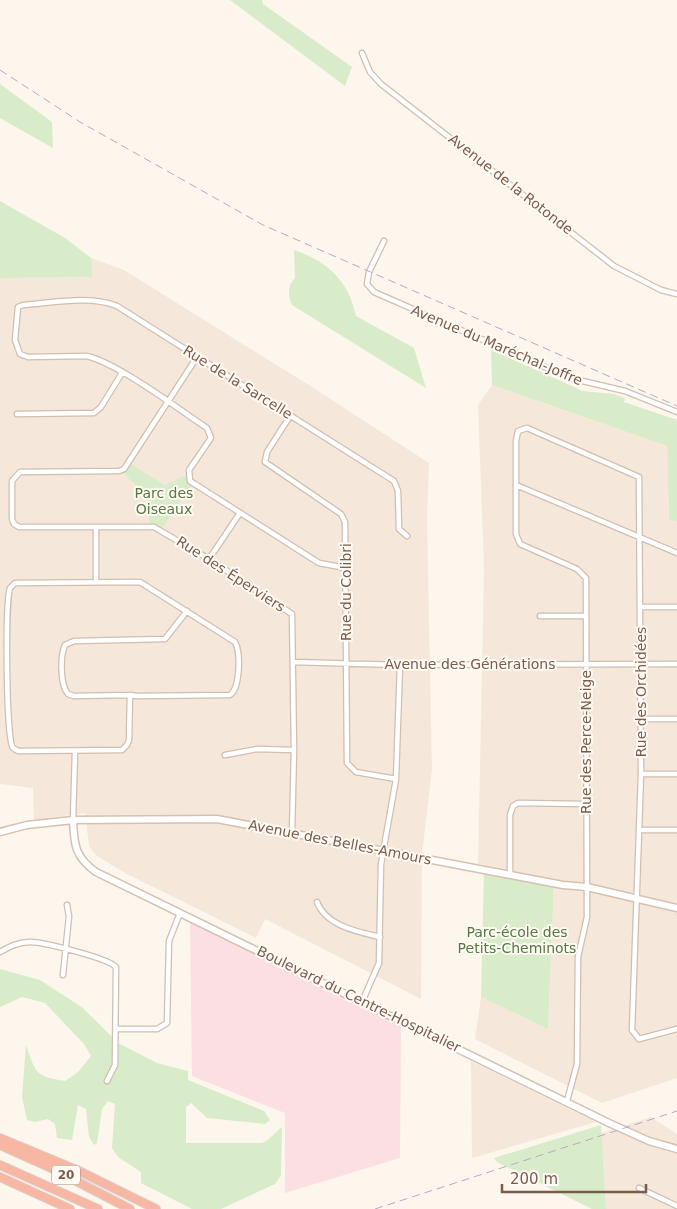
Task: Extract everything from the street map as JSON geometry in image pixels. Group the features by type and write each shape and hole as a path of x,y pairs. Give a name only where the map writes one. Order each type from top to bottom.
{"highway":[{"path":"0,1138 77,1170 156,1209"},
{"name":"20","path":"0,1145 51,1168 130,1209"},
{"name":"20","path":"0,1165 98,1209"},
{"path":"0,1177 70,1209"}],"street":[{"name":"Avenue de la Rotonde","path":"362,53 370,72 381,84 614,266 661,290 677,294"},
{"name":"Avenue du Maréchal-Joffre","path":"384,241 368,276 367,284 374,292 570,378 625,391 677,412"},
{"name":"Rue de la Sarcelle","path":"122,373 87,356 28,357 20,354 15,340 18,307 56,302 106,302 117,306 394,481 398,491 399,528 407,536"},
{"path":"168,402 197,357"},
{"path":"17,414 94,413 101,407 122,373 208,428 211,438 190,470 190,481 319,563 346,568"},
{"name":"Rue des Éperviers","path":"168,402 128,465 122,471 20,472 15,475 12,481 12,518 14,524 19,526 154,527 209,559 292,614 294,662 292,833"},
{"name":"Rue du Colibri","path":"290,416 267,452 265,462 341,514 345,522 345,664 348,766 356,772 396,779"},
{"name":"Rue des Perce-Neige","path":"527,428 518,431 516,440 516,534 520,544 583,573 586,578 585,804 587,917 578,957 577,1064 567,1101"},
{"name":"Rue des Orchidées","path":"527,428 639,477 642,663 641,774 632,1030 639,1039 677,1028"},
{"path":"516,485 677,553"},
{"path":"209,559 240,513"},
{"path":"96,527 96,582"},
{"path":"130,695 128,746 119,750 75,752 18,751 10,744 9,591 15,583 140,582 187,611 237,645 238,684 235,692 226,695 68,694 64,687 63,652 65,644 74,641 165,639 187,611"},
{"path":"641,607 677,607"},
{"path":"540,616 586,616"},
{"name":"Avenue des Générations","path":"294,662 400,665 677,664"},
{"path":"362,1002 378,969 383,850 396,779 400,665"},
{"path":"641,719 677,719"},
{"path":"225,755 257,750 294,750"},
{"path":"73,820 75,752"},
{"path":"641,774 677,774"},
{"path":"510,874 510,815 513,806 518,803 585,804"},
{"name":"Avenue des Belles-Amours","path":"0,832 27,825 73,820 217,819 563,885 587,886 677,908"},
{"name":"Boulevard du Centre-Hospitalier","path":"73,820 76,848 84,863 96,872 649,1141 677,1148"},
{"path":"640,830 677,830"},
{"path":"317,902 323,914 333,921 354,931 380,937"},
{"path":"63,976 69,916 67,905"},
{"path":"116,1029 157,1029 167,1023 168,941 180,913"},
{"path":"0,952 13,945 31,942 104,959 116,967 116,1065 107,1081"},
{"path":"639,1188 677,1206"}],"shaded area":[{"path":"91,258 124,270 312,387 429,463 427,516 432,769 422,854 421,999 265,919 256,938 127,874 97,856 89,846 85,813 34,820 33,788 0,784 0,278 91,277"},
{"path":"492,385 667,446 669,520 677,521 677,1078 602,1103 475,1039 481,997 548,1029 554,883 478,864 484,568 478,405"},
{"path":"190,921 401,1025 400,1158 285,1193 285,1113 192,1076"},
{"path":"471,1061 596,1122 472,1158"},
{"path":"651,1117 677,1134 677,1209 606,1209 601,1133"}],"green space":[{"path":"230,0 262,0 263,4 352,67 345,86"},
{"path":"0,84 52,122 53,148 0,118"},
{"path":"0,201 65,238 91,258 92,277 0,278"},
{"path":"294,250 317,260 335,274 348,292 356,316 414,348 426,388 292,305 289,291 295,278"},
{"path":"491,350 583,391 614,394 625,398 624,402 677,420 677,521 669,520 667,446 492,385"},
{"name":"Parc des Oiseaux","path":"129,463 165,485 188,474 193,483 161,530 149,526 149,496 122,471"},
{"name":"Parc-école des Petits-Cheminots","path":"484,869 554,883 548,1029 481,997"},
{"path":"0,969 40,980 83,1008 118,1043 157,1063 188,1071 188,1080 264,1111 270,1120 265,1124 207,1118 191,1103 186,1107 186,1143 262,1143 282,1127 281,1175 275,1184 221,1209 192,1209 141,1183 141,1172 118,1157 112,1148 115,1104 108,1101 102,1109 97,1143 94,1145 89,1137 86,1109 78,1105 72,1140 57,1138 55,1124 48,1119 35,1122 27,1120 22,1097 26,1045 38,1072 47,1077 65,1081 78,1072 91,1056 84,1044 45,1003 22,997 0,1007"},
{"path":"601,1125 606,1209 592,1209 497,1162 494,1158"}],"railway":[{"path":"0,70 80,122 263,225 677,406"},
{"path":"375,1209 677,1111"}]}
